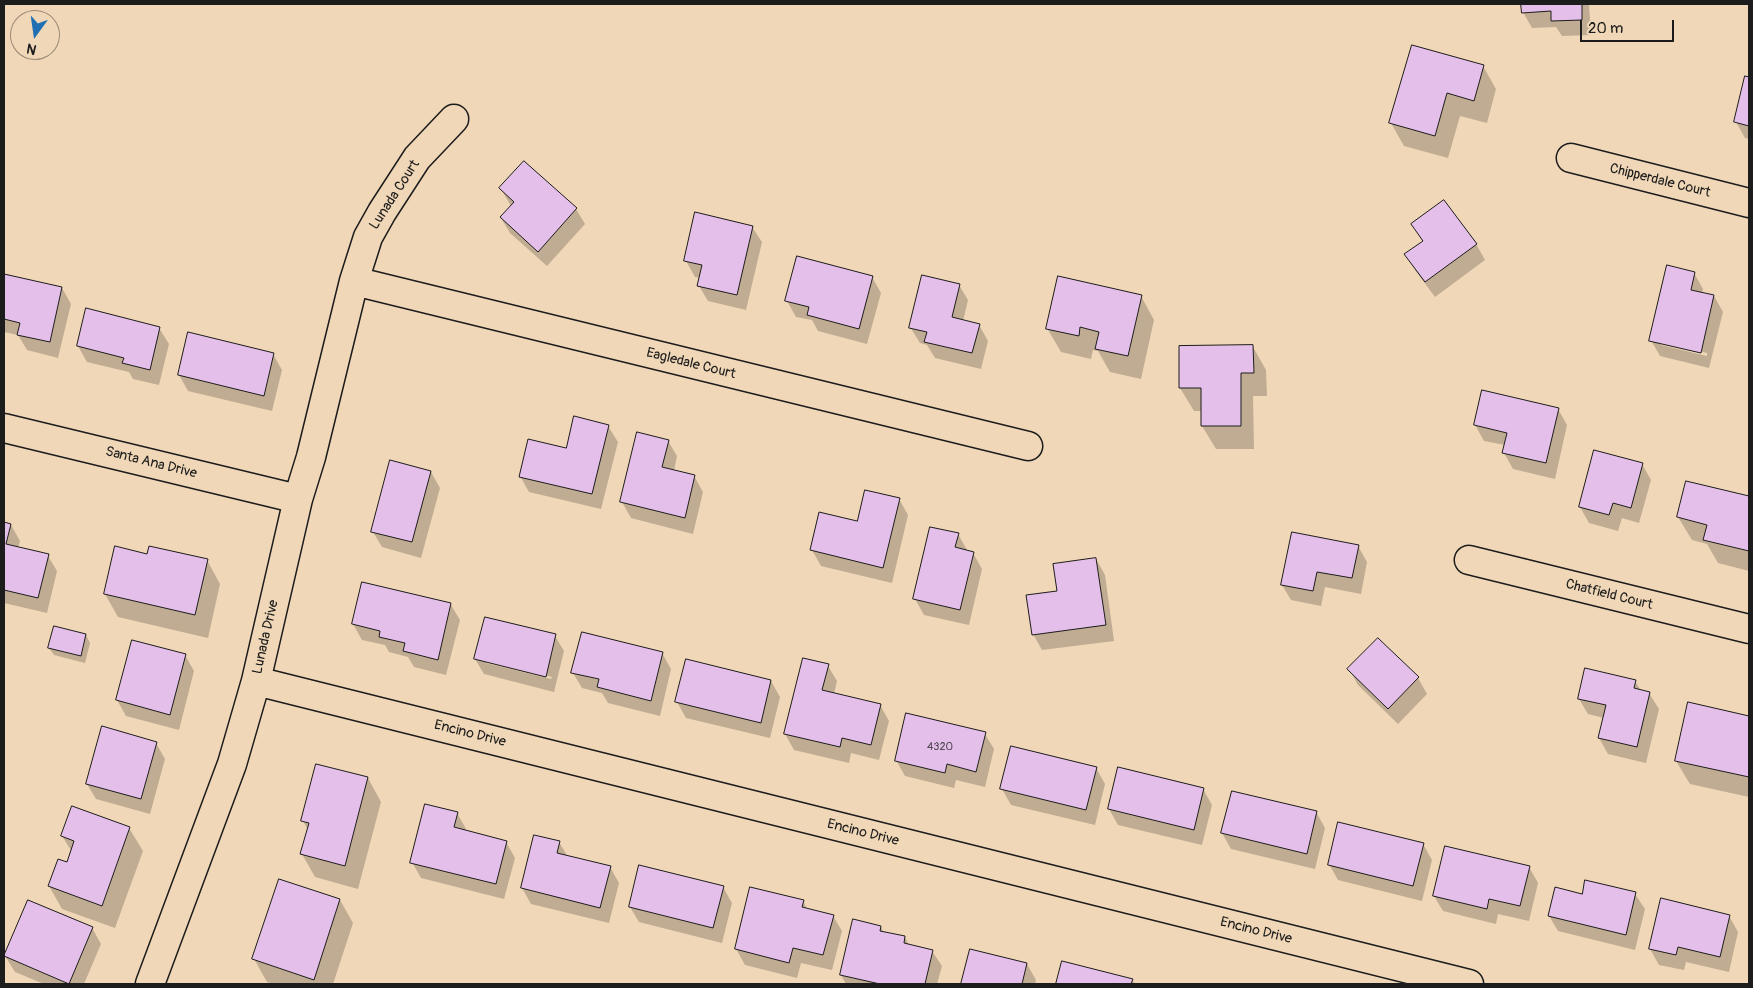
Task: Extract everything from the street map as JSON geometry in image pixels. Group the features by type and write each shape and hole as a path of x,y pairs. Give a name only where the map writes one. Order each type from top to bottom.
{"street":[{"name":"Lunada Court","path":"354,281 368,236 382,212 418,158 454,119"},
{"name":"Chipperdale Court","path":"1570,158 1749,203"},
{"name":"Eagledale Court","path":"354,281 1028,446"},
{"name":"Lunada Drive","path":"150,984 232,764 256,681 298,498 311,457 354,281"},
{"name":"Santa Ana Drive","path":"4,428 298,498"},
{"name":"Chatfield Court","path":"1469,560 1749,629"},
{"name":"Encino Drive","path":"256,681 1470,984"}],"building":[{"path":"1521,4 1582,4 1582,20 1551,21 1551,11 1522,13"},
{"path":"1412,45 1484,65 1474,101 1447,93 1435,136 1389,123"},
{"path":"1745,76 1749,77 1749,126 1734,122"},
{"path":"524,161 577,208 538,252 500,217 514,202 499,188"},
{"path":"1444,200 1477,244 1425,282 1404,254 1423,241 1411,224"},
{"path":"695,212 753,226 737,295 697,286 702,265 684,261"},
{"path":"797,256 873,276 859,329 807,315 809,307 785,301"},
{"path":"1667,265 1695,272 1691,290 1714,295 1701,353 1649,341"},
{"path":"4,274 62,287 50,342 17,335 20,323 4,319"},
{"path":"922,275 960,284 952,317 980,324 972,353 924,342 927,332 909,328"},
{"path":"1058,276 1142,295 1128,356 1095,349 1099,332 1080,327 1079,336 1046,329"},
{"path":"86,308 160,327 150,370 122,363 124,358 77,346"},
{"path":"188,332 274,353 264,396 178,375"},
{"path":"1253,345 1254,373 1241,373 1241,426 1201,426 1201,388 1179,388 1179,346"},
{"path":"1482,390 1559,408 1546,463 1502,453 1507,433 1474,425"},
{"path":"574,416 609,425 592,494 519,477 528,439 566,448"},
{"path":"637,432 669,440 662,467 695,475 685,518 620,502"},
{"path":"1594,450 1643,463 1631,508 1613,503 1609,515 1579,507"},
{"path":"390,460 431,471 412,542 371,532"},
{"path":"1686,481 1749,496 1749,551 1703,540 1707,525 1677,517"},
{"path":"865,490 900,498 883,568 810,550 819,512 857,521"},
{"path":"4,522 11,524 6,544 49,554 38,598 4,590"},
{"path":"930,527 959,533 955,547 974,552 960,610 913,599"},
{"path":"1292,532 1359,545 1352,578 1317,572 1313,591 1281,585"},
{"path":"115,546 147,554 149,546 208,559 195,615 104,594"},
{"path":"1096,558 1106,625 1032,635 1026,595 1057,591 1053,564"},
{"path":"362,582 451,603 438,660 403,651 405,643 379,637 380,631 352,624"},
{"path":"485,617 556,634 546,677 474,659"},
{"path":"54,626 86,634 81,656 48,648"},
{"path":"582,632 663,652 651,701 597,687 599,679 571,673"},
{"path":"1378,638 1419,677 1388,709 1347,669"},
{"path":"132,640 186,654 170,715 116,700"},
{"path":"803,658 829,664 822,690 881,704 871,745 842,738 840,747 784,734"},
{"path":"686,659 771,680 761,723 675,702"},
{"path":"1585,668 1636,680 1634,688 1650,692 1637,747 1598,738 1606,705 1578,699"},
{"path":"1688,702 1749,716 1749,777 1675,761"},
{"path":"906,713 986,732 976,772 947,764 945,773 895,761"},
{"path":"102,726 157,742 141,799 86,784"},
{"path":"1011,746 1097,767 1086,810 1000,789"},
{"path":"316,764 368,777 345,866 300,854 309,823 301,821"},
{"path":"1118,767 1204,788 1194,830 1108,809"},
{"path":"1232,791 1317,811 1307,854 1221,833"},
{"path":"425,804 458,812 454,827 507,841 496,884 410,863"},
{"path":"72,806 130,827 102,906 48,886 58,859 67,862 74,841 61,836"},
{"path":"1338,822 1424,843 1413,886 1328,865"},
{"path":"534,835 560,841 557,853 611,866 600,908 521,888"},
{"path":"1445,846 1530,866 1520,906 1489,899 1487,909 1433,896"},
{"path":"639,865 724,886 713,928 629,907"},
{"path":"279,879 340,899 314,980 252,959"},
{"path":"1585,880 1636,892 1626,935 1548,916 1555,887 1582,894"},
{"path":"750,887 804,900 802,907 834,915 823,955 793,948 789,963 735,949"},
{"path":"1661,898 1730,915 1720,957 1678,947 1676,955 1649,949"},
{"path":"28,900 93,927 69,984 4,956"},
{"path":"853,919 881,926 880,931 905,936 904,943 933,950 925,984 880,984 840,975"},
{"path":"970,949 1027,963 1022,984 961,984"},
{"path":"1062,961 1133,979 1131,984 1056,984"}]}
